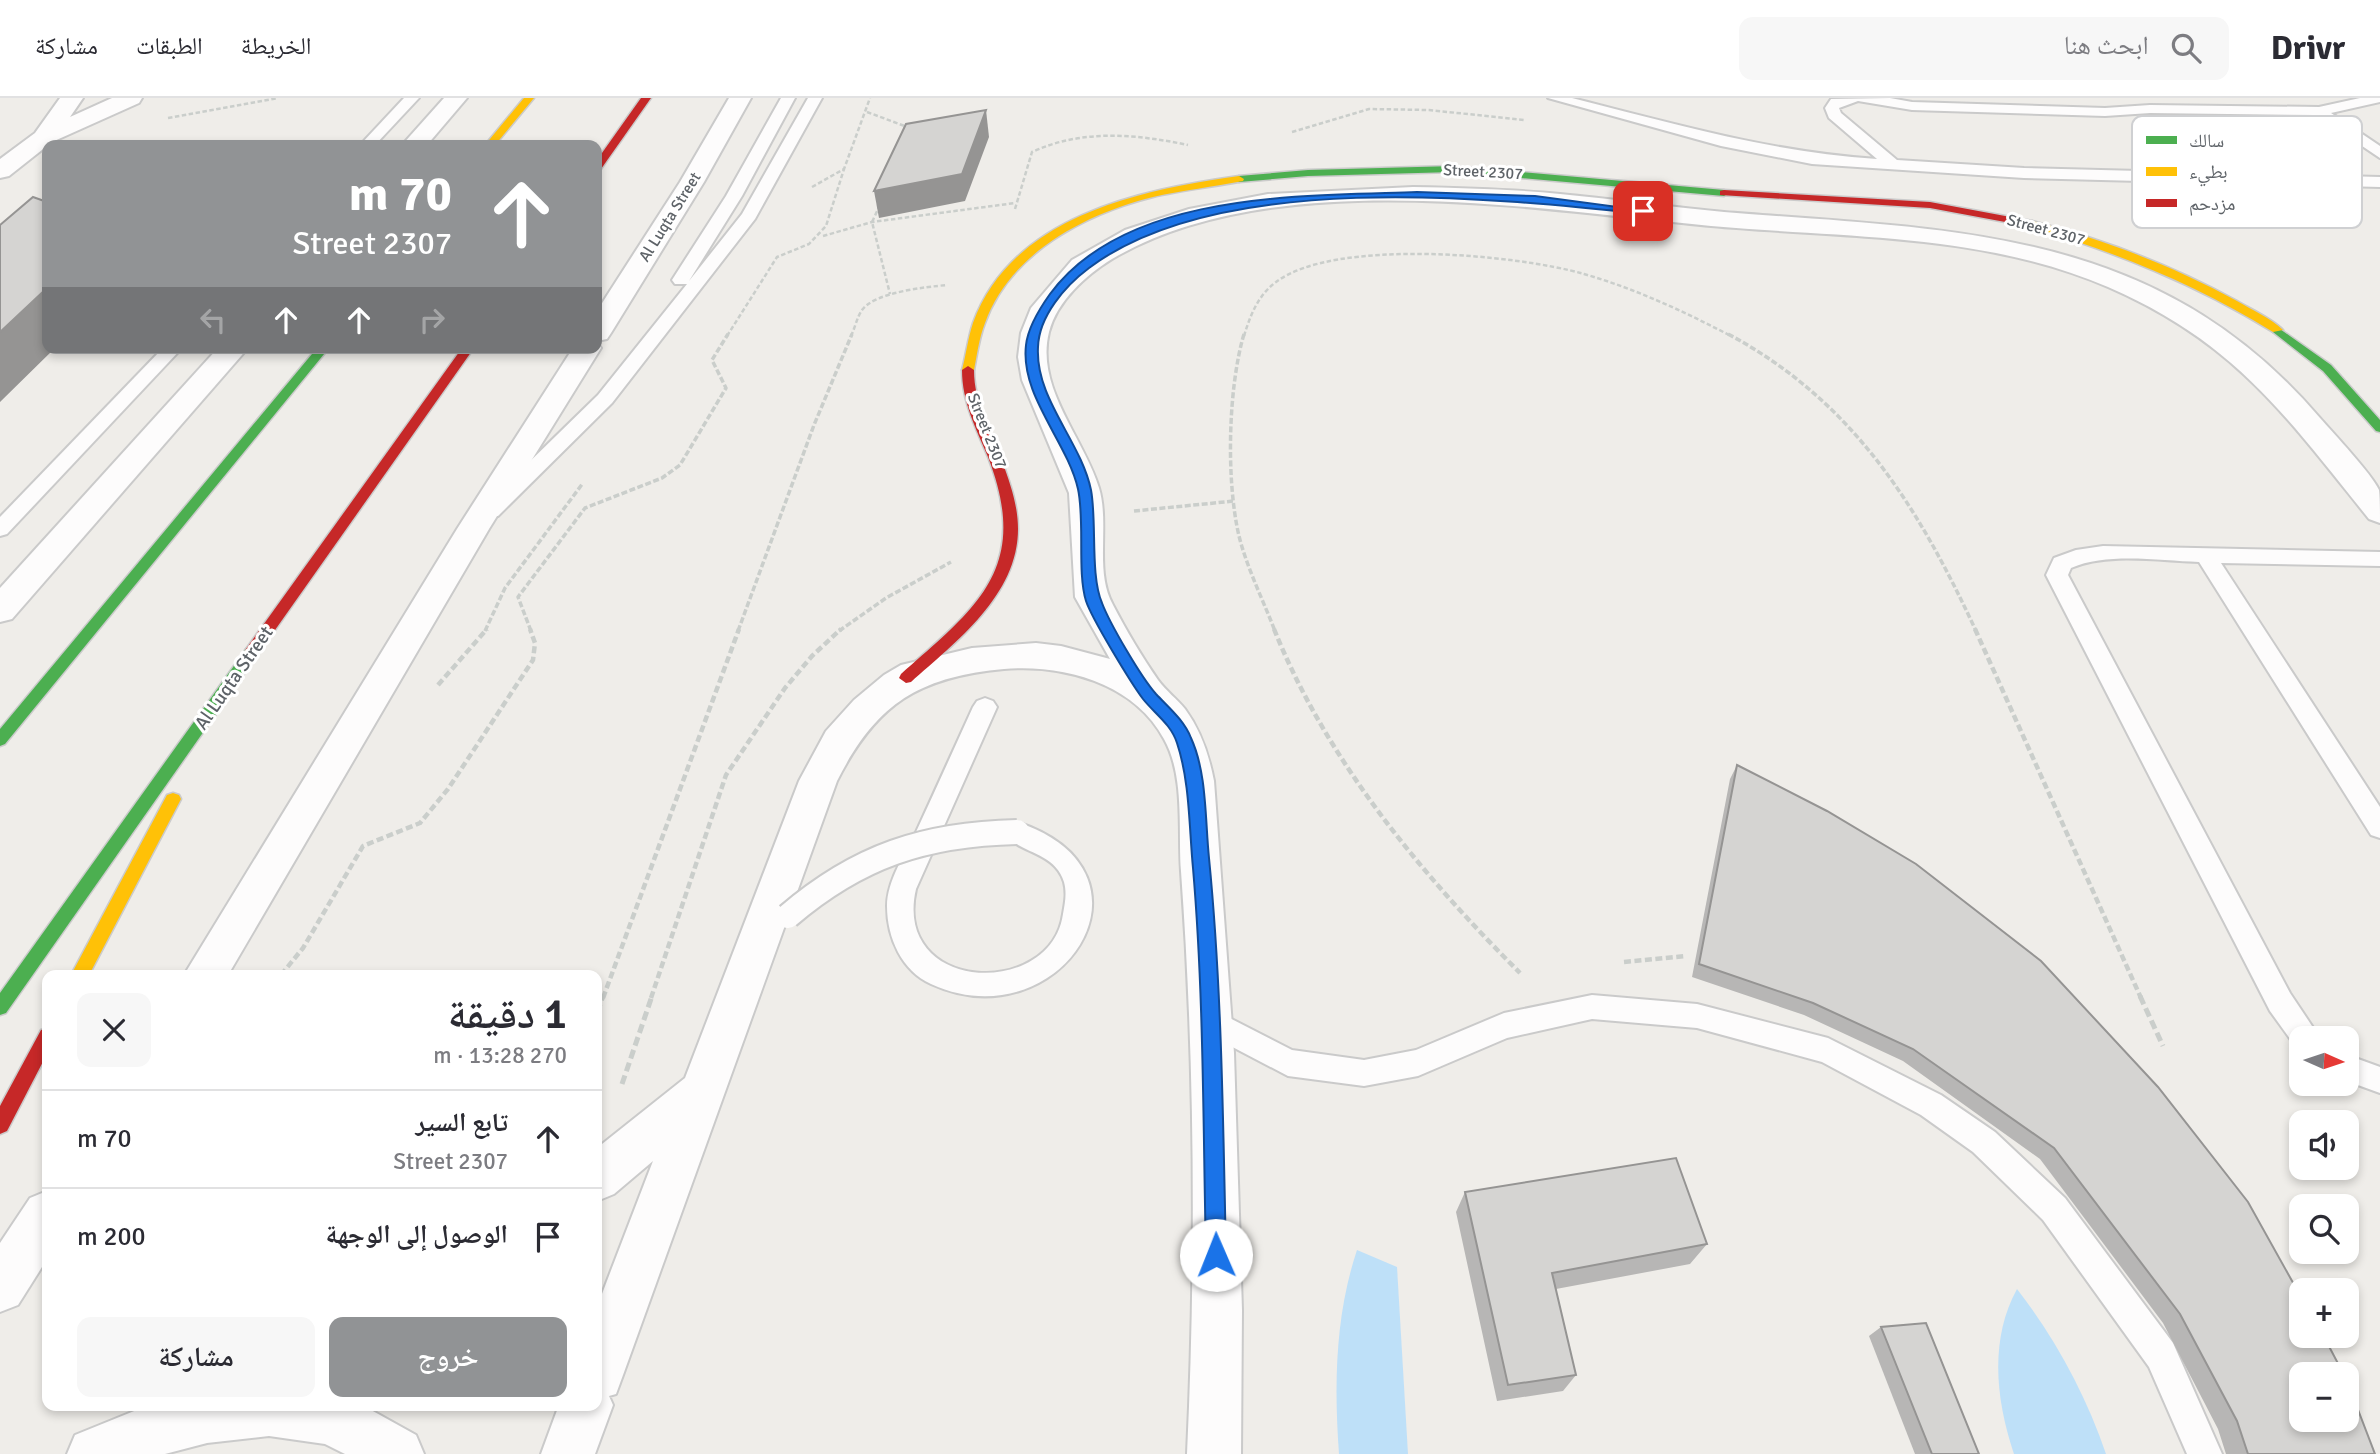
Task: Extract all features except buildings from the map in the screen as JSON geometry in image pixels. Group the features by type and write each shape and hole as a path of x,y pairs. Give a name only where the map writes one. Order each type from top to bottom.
{"street":[{"path":"43,138 72,98"},
{"path":"0,172 43,138 131,98"},
{"path":"418,140 456,98"},
{"path":"494,140 529,98"},
{"path":"602,160 646,98"},
{"name":"Al Luqta Street","path":"602,325 692,182 740,98"},
{"name":"Street 2307","path":"906,678 974,615 994,590 1009,561 1012,538 1008,484 968,393 969,353 985,305 1012,266 1063,229 1125,202 1177,188 1247,178 1418,169 1483,170 1706,192 1890,201 1966,210 2062,233 2178,276 2263,321 2309,352 2380,428"},
{"name":"Street 2307","path":"1149,696 1093,601 1084,488 1032,370 1032,342 1045,309 1067,279 1102,252 1186,216 1234,207 1352,197 1535,199 1720,219 1959,237 2038,252 2112,278 2151,297 2236,351 2273,382 2380,512"},
{"path":"0,610 229,354"},
{"path":"0,740 318,354"},
{"name":"Al Luqta Street","path":"0,1007 464,354"},
{"path":"208,970 473,529 583,354"},
{"path":"602,1361 699,1093 818,781 846,732 906,678 968,662 1031,656 1099,666 1149,696 1165,710 1184,738 1193,778 1209,947 1212,1022 1218,1359 1213,1454"},
{"path":"83,970 246,661"},
{"path":"0,1125 42,1045"},
{"path":"602,1174 699,1093"},
{"path":"0,1287 42,1223"},
{"path":"94,1454 124,1440 206,1415 260,1411"},
{"path":"281,1411 323,1416 397,1454"},
{"path":"568,1454 584,1411"}],"lane":[{"path":"372,140 412,98"},
{"path":"605,399 734,196 788,98"},
{"path":"473,529 605,399 749,216 815,98"},
{"path":"1555,98 1583,101 1762,150 1812,159 1896,167 2132,174"},
{"path":"1853,98 1836,102 1832,108 1834,115 1896,167"},
{"path":"1863,98 1900,105 2105,112 2150,109 2319,111 2380,98"},
{"path":"2021,98 2092,100 2150,109"},
{"path":"2319,111 2326,116"},
{"path":"2362,141 2380,153"},
{"path":"2362,181 2380,182"},
{"path":"0,529 167,354"},
{"path":"2297,1026 2280,1002 2057,575 2062,563 2077,556 2104,553 2380,558"},
{"path":"2206,556 2380,828"},
{"path":"749,959 788,916 835,879 866,861 897,848 962,834 1017,832 1042,842 1066,859 1078,881 1080,906 1076,928 1065,948 1045,968 1020,980 994,986 969,987 937,976 918,962 904,939 900,905 911,870 985,707"},
{"path":"1212,1022 1288,1063 1364,1073 1418,1063 1504,1026 1592,1007 1697,1016 1828,1051 1931,1105 1974,1135 2054,1209 2161,1355 2205,1454"},
{"path":"2359,1072 2380,1080"}],"path":[{"path":"164,118 278,98"},
{"path":"822,236 870,98"},
{"path":"867,112 914,130"},
{"path":"806,190 844,169"},
{"path":"883,199 872,222 890,294"},
{"path":"285,970 303,948 363,846 421,823 448,789 533,660 535,643 518,597 585,508 662,478 680,465 726,388 712,360 778,257 800,250 822,236 872,222 1015,203"},
{"path":"1520,973 1476,932 1397,834 1334,745 1291,673 1268,619 1239,536 1234,501 1232,403 1252,313 1261,295 1277,279 1299,270 1373,257 1437,253 1543,264 1590,274 1686,311 1737,339 1814,392 1866,443 1942,557 2163,1046"},
{"path":"602,999 814,425 862,310 866,303 890,294 940,285 998,285"},
{"path":"432,693 488,628 505,588 551,522 586,479"},
{"path":"1129,512 1234,501"},
{"path":"621,1086 726,775 752,736 824,644 871,606 954,561"}],"water":[{"path":"1357,1250 1397,1267 1408,1454 1339,1454 1337,1377 1340,1325"},
{"path":"2017,1289 2068,1368 2089,1410 2106,1454 2014,1454 2003,1413 1998,1371 2002,1329"}],"traffic: fast":[{"path":"1239,179 1308,173 1454,169 1724,193"},
{"path":"2277,330 2327,368 2380,428"},
{"path":"0,740 318,354"},
{"path":"0,1007 251,653"}],"traffic: slow":[{"path":"494,140 529,98"},
{"path":"968,370 979,323 1000,284 1029,252 1064,228 1105,209 1149,195 1239,179"},
{"path":"2032,224 2159,267 2219,296 2277,330"},
{"path":"83,970 173,799"}],"traffic: jam":[{"path":"602,160 646,98"},
{"path":"1724,193 1930,205 2032,224"},
{"path":"251,653 464,354"},
{"path":"906,678 980,607 997,583 1008,558 1012,529 1007,496 972,404 968,370"},
{"path":"0,1125 42,1045"}],"route":[{"path":"1216,1255 1209,947 1193,778 1184,738 1165,710 1149,696 1093,601 1088,572 1087,501 1084,488 1072,455 1032,370 1032,342 1045,309 1067,279 1102,252 1147,230 1186,216 1234,207 1293,200 1417,195 1535,199 1643,211"}]}
